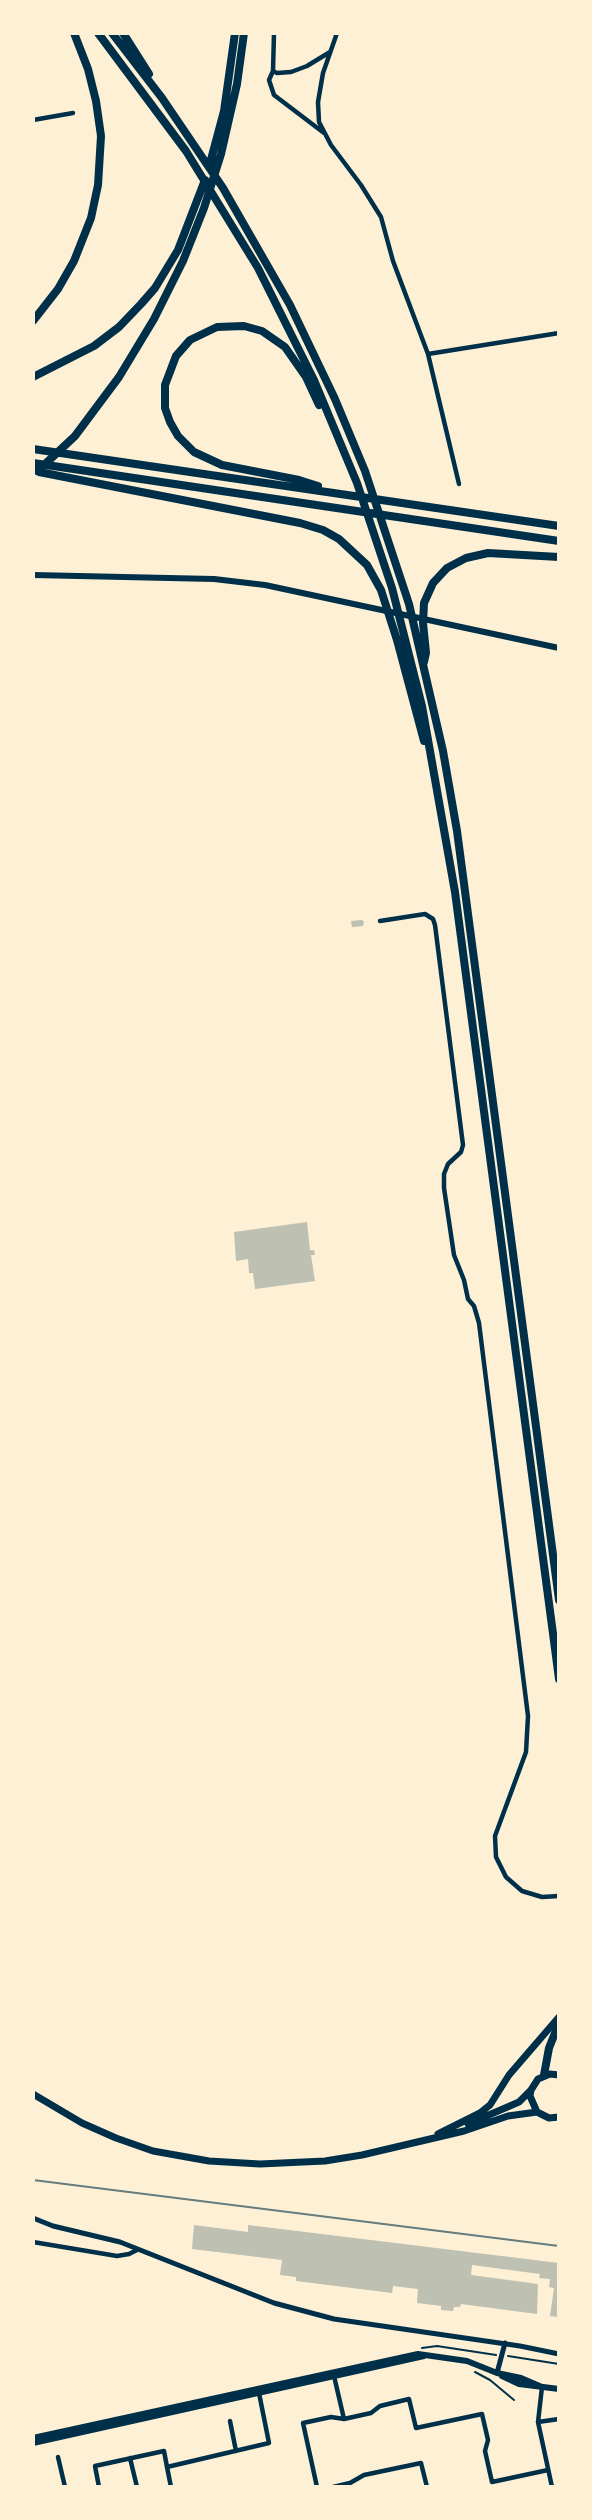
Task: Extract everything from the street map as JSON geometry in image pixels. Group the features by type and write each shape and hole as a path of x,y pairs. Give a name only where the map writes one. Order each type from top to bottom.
{"highway":[{"path":"33,321 58,289 75,261 91,218 98,185 101,136 96,101 88,69 74,33"},
{"path":"98,33 152,103 219,202 281,312 310,370 357,483 392,588 415,673 437,780 468,989 559,1679"},
{"path":"112,33 162,98 246,225 315,354 383,522 409,604 443,751 467,897 559,1600"},
{"path":"123,33 139,55 162,98"},
{"path":"33,377 94,346 131,316 167,270 202,204 229,81 235,33"},
{"path":"33,474 75,436 99,406 147,332 178,272 221,154 237,84 243,33"},
{"path":"330,419 289,352 273,338 249,327 223,326 196,336 176,356 166,378 164,399 170,422 178,436 194,452 222,465 299,480 338,493"},
{"path":"33,449 559,526"},
{"path":"33,463 559,541"},
{"path":"33,469 312,526 348,545 367,565 385,601 427,755 437,780"},
{"path":"424,665 424,603 433,583 447,568 466,558 488,553 559,556"},
{"path":"544,2075 549,2048 559,2023"}],"main road":[{"path":"33,575 214,579 265,584 559,648"},
{"path":"431,2138 490,2105 509,2075 559,2017"},
{"path":"431,2138 512,2106 544,2075 559,2075"},
{"path":"531,2090 531,2102 537,2112 558,2119"},
{"path":"33,2094 62,2112 116,2138 153,2151 209,2161 260,2164 325,2161 362,2155 464,2131 508,2116 537,2112"},
{"path":"33,2441 432,2354 467,2361 542,2387 559,2389"},
{"path":"33,2441 259,2393 334,2374"}],"street":[{"path":"274,33 270,88 274,95 325,133"},
{"path":"337,33 323,73 318,102 319,122 381,218 428,354 459,484"},
{"path":"273,71 280,74 291,72 331,52"},
{"path":"33,120 73,113"},
{"path":"428,354 559,334"},
{"path":"380,921 425,914 433,919 463,1145 461,1152 448,1164 444,1174 444,1188 454,1255 479,1323 528,1716 526,1752 495,1836 496,1857 506,1877 522,1891 542,1897 559,1896"},
{"path":"33,2218 137,2249 274,2303 334,2319 505,2343 559,2354"},
{"path":"33,2242 117,2256 137,2249"},
{"path":"497,2373 505,2343"},
{"path":"334,2374 344,2419"},
{"path":"542,2387 538,2422 552,2487"},
{"path":"167,2467 269,2443 259,2393"},
{"path":"317,2487 303,2423 371,2413 380,2406 409,2399 416,2428 482,2414 488,2440 485,2451 492,2482 548,2470"},
{"path":"538,2422 559,2419"},
{"path":"230,2421 236,2451"},
{"path":"99,2487 95,2466 164,2451 171,2487"},
{"path":"58,2457 65,2487"},
{"path":"130,2458 137,2487"},
{"path":"333,2487 350,2483 364,2475 421,2463 427,2487"},
{"path":"500,2480 502,2487"}],"path":[{"path":"415,2351 438,2346 559,2364"},
{"path":"474,2371 490,2380 514,2400"}],"building":[{"path":"362,920 363,926 352,927 351,921"},
{"path":"307,1222 310,1250 314,1250 315,1255 311,1255 315,1281 255,1289 253,1273 249,1273 248,1259 236,1261 234,1232"},
{"path":"194,2225 248,2232 248,2225 559,2263 559,2317 550,2316 554,2288 549,2287 550,2279 539,2278 540,2274 472,2265 471,2275 538,2284 537,2314 461,2304 460,2307 454,2307 453,2311 441,2310 441,2306 417,2303 418,2289 393,2286 392,2293 296,2281 296,2277 280,2275 282,2260 192,2249"}],"railway":[{"path":"33,2180 559,2246"}]}
